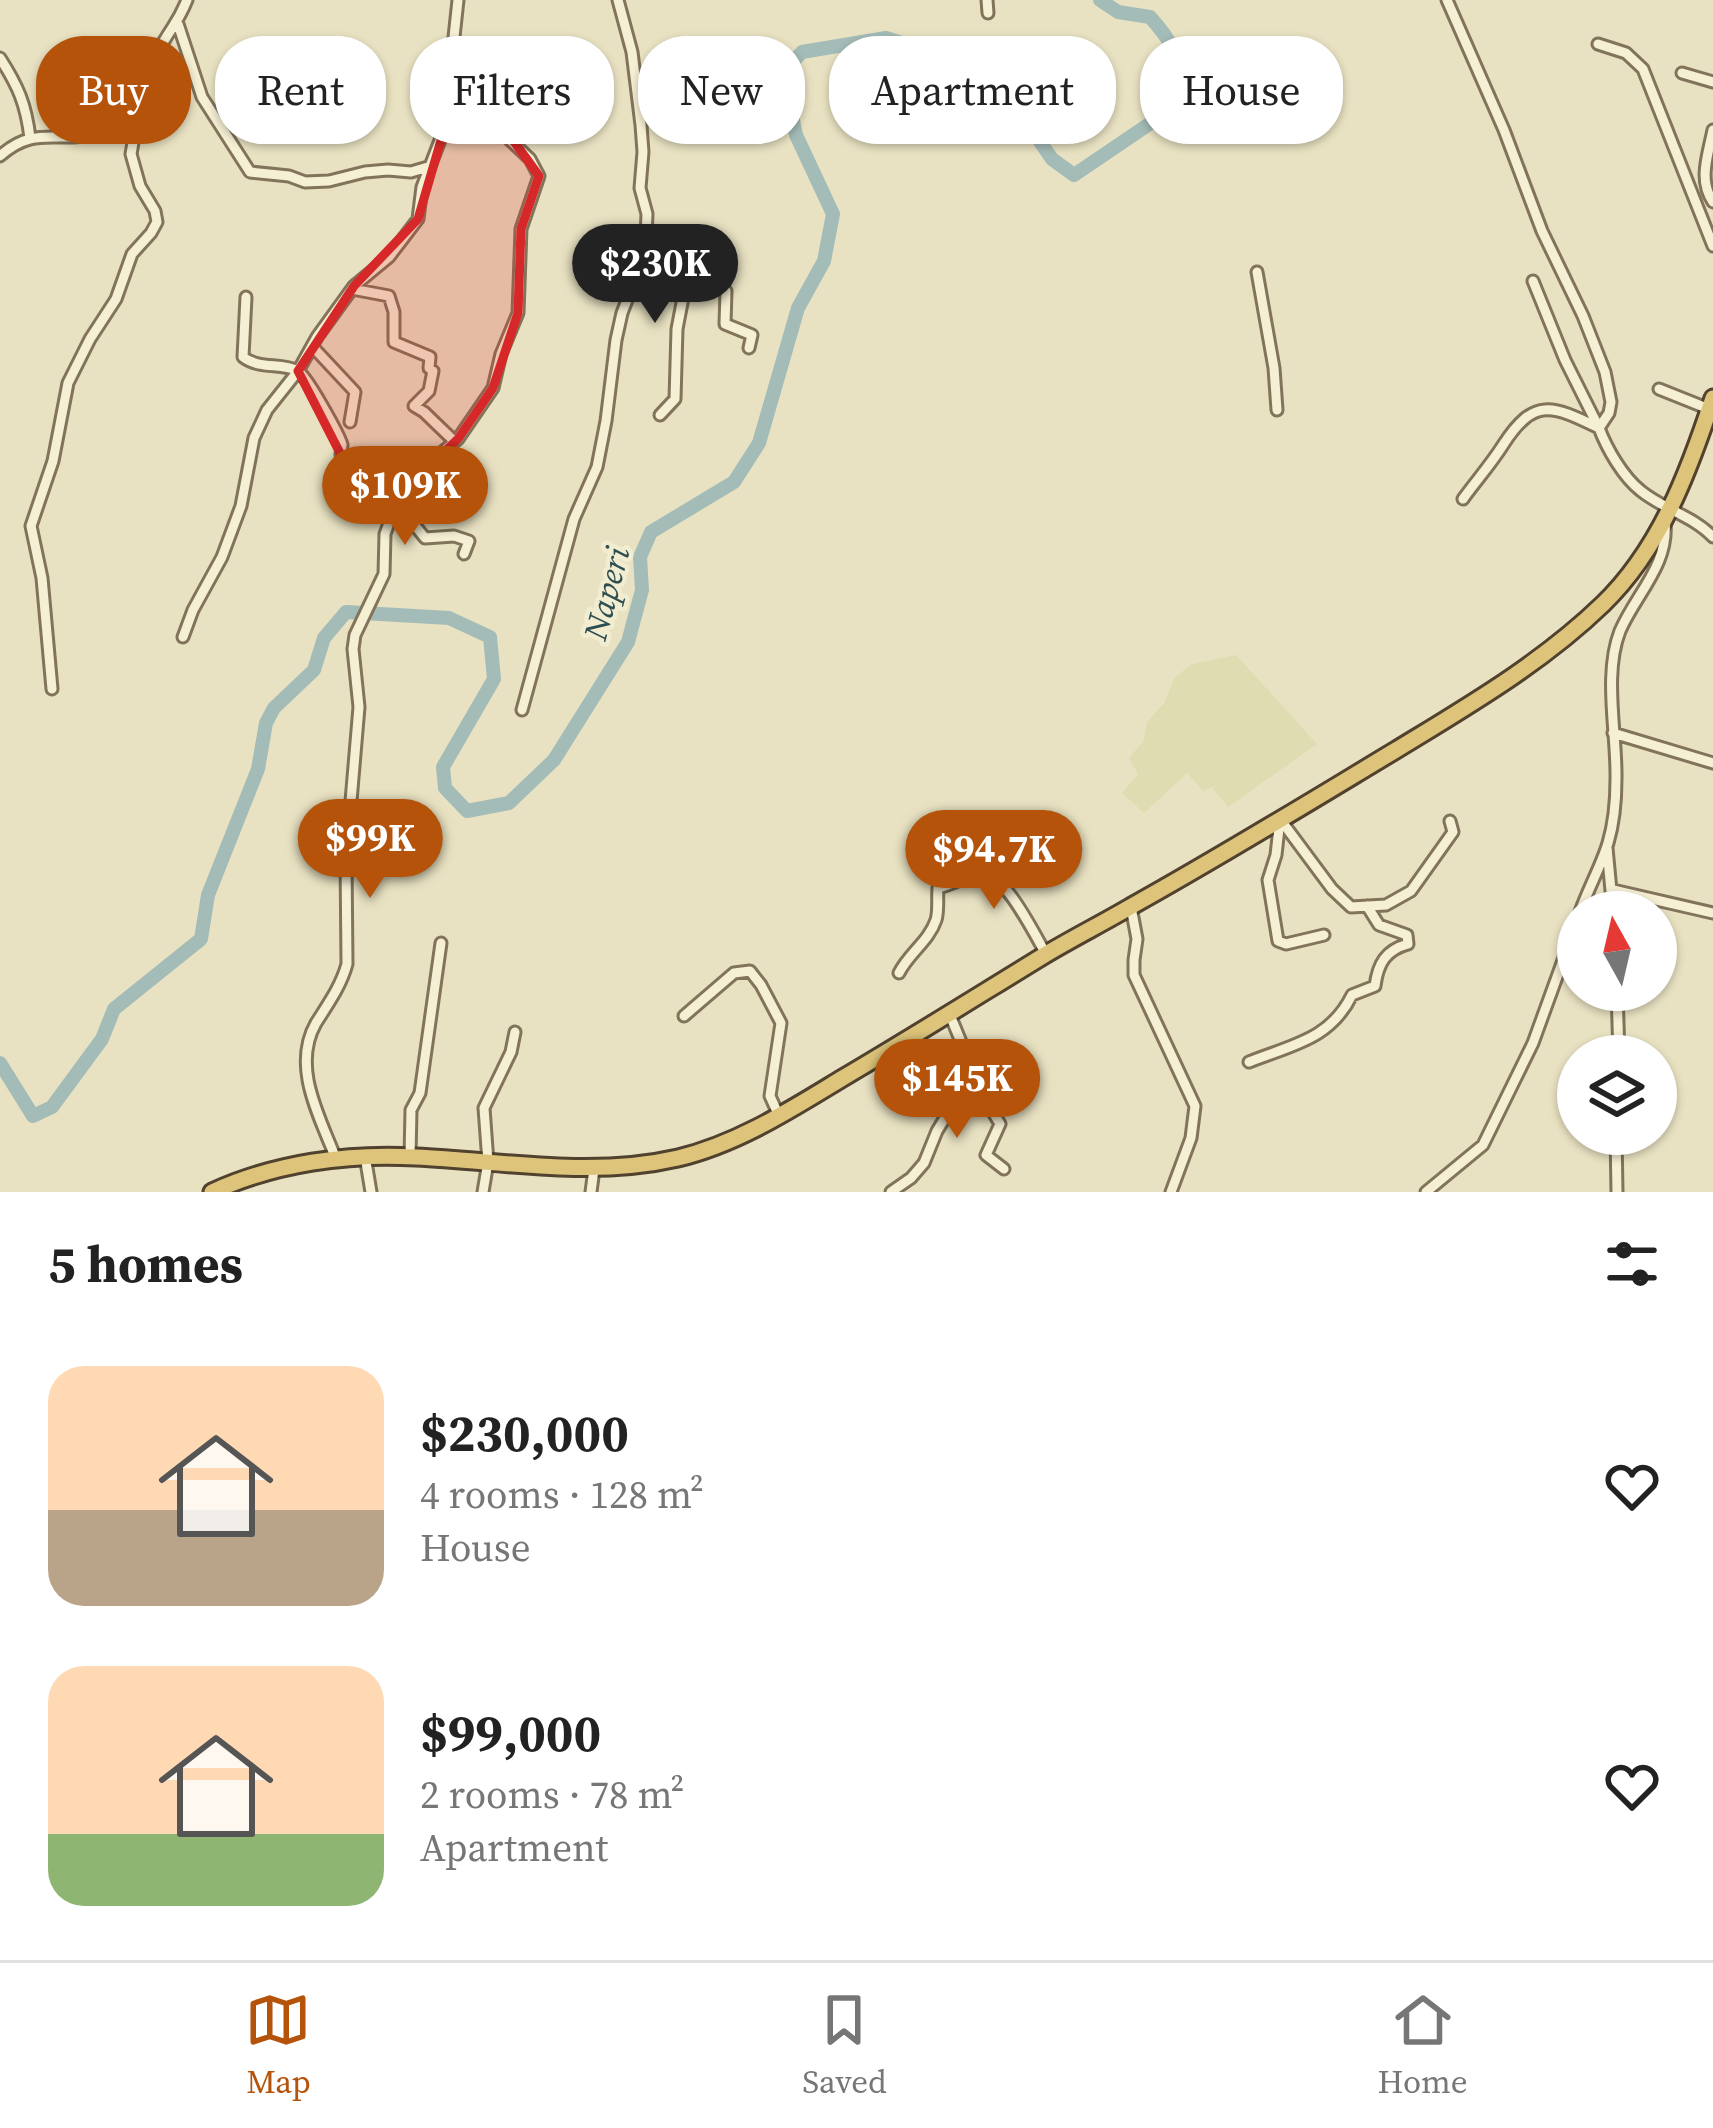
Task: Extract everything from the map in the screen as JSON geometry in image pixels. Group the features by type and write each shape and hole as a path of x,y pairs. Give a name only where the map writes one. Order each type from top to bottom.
{"highway":[{"path":"212,1192 311,1162 365,1156 594,1169 640,1165 683,1157 750,1131 1280,820 1538,661 1615,591 1668,514 1712,402"}],"street":[{"path":"168,36 187,0"},
{"path":"454,36 458,0"},
{"path":"522,710 574,520 597,466 616,340 645,241 641,125 632,52 618,0"},
{"path":"987,0 988,13"},
{"path":"1447,0 1605,372 1611,402 1599,428"},
{"path":"178,24 202,98 250,172 304,182 428,167"},
{"path":"1598,44 1626,53 1643,69 1713,246"},
{"path":"0,58 18,86 30,138"},
{"path":"1682,73 1713,82"},
{"path":"1713,130 1704,176 1713,202"},
{"path":"0,156 15,143 36,137"},
{"path":"52,689 42,578 31,526 53,461 68,383 116,299 133,254 157,222 140,186 133,144"},
{"path":"184,637 241,506 257,428 352,289 389,257 418,219 422,188 438,144"},
{"path":"336,1160 312,1096 305,1061 315,1026 347,964 346,860 359,707 353,650 358,628 384,574 385,534 399,498 410,478 472,421 493,388 518,313 520,229 539,176 514,144"},
{"path":"645,241 669,252 686,282 677,329 675,399 660,415"},
{"path":"669,252 683,249 695,255 726,250"},
{"path":"1257,272 1277,410"},
{"path":"1533,281 1564,360 1630,481 1668,514 1704,527 1713,537"},
{"path":"686,282 725,291 725,324 752,335 749,348"},
{"path":"352,289 389,296 394,342 430,357 428,368 434,371 429,392 414,406 454,441"},
{"path":"246,297 243,357 252,364 298,371 314,388 342,444 341,455 386,496 399,498 425,538 454,536 469,541 464,554"},
{"path":"312,346 355,392 350,422"},
{"path":"1659,389 1712,402"},
{"path":"1463,499 1512,429 1532,412 1558,411 1599,428"},
{"path":"1589,891 1607,848 1616,779 1613,656 1621,630 1661,556 1668,514"},
{"path":"1613,733 1713,763"},
{"path":"1280,820 1351,907 1386,904 1411,891 1453,832 1450,820"},
{"path":"1280,820 1268,880 1278,940 1286,944 1324,935"},
{"path":"1607,848 1613,890 1713,913"},
{"path":"899,974 936,920 938,888 978,873 991,874 1004,886 1046,954"},
{"path":"1249,1062 1315,1036 1343,1013 1352,995 1375,986 1377,970 1393,948 1408,944 1407,935 1379,925 1366,906"},
{"path":"1131,907 1137,939 1134,975 1195,1106 1191,1138 1171,1192"},
{"path":"410,1156 411,1109 420,1093 441,943"},
{"path":"684,1016 734,973 750,971 782,1024 770,1096 779,1115"},
{"path":"1426,1192 1483,1145 1533,1042 1557,976"},
{"path":"891,1192 925,1163 937,1131 970,1075 950,1015"},
{"path":"483,1192 488,1162 484,1108 512,1052 514,1032"},
{"path":"970,1075 1000,1124 986,1155 1004,1169"},
{"path":"1616,1155 1617,1192"},
{"path":"365,1156 371,1192"},
{"path":"591,1192 594,1169"},
{"path":"908,1180 912,1192"}],"highlighted area":[{"path":"489,107 539,176 521,229 518,313 493,388 458,439 400,494 386,496 341,455 298,371 354,286 418,219 444,130"}],"shaded area":[{"path":"1236,655 1317,744 1228,807 1212,787 1203,791 1187,773 1144,813 1122,793 1138,774 1129,758 1144,740 1147,722 1165,702 1174,678 1192,664"}],"waterway":[{"name":"Naperi","path":"0,1063 33,1116 52,1107 102,1039 114,1009 201,939 208,895 258,769 266,723 274,708 314,670 324,638 346,612 449,618 490,637 494,679 443,767 445,788 467,811 509,803 554,760 628,642 642,590 640,557 651,532 734,482 759,443 798,308 824,261 833,214 796,135 783,72 802,52 886,38 921,49 946,65 965,99 990,110 1021,114 1052,159 1074,175 1167,112 1174,83 1173,51 1150,17 1118,12 1100,0"}]}
